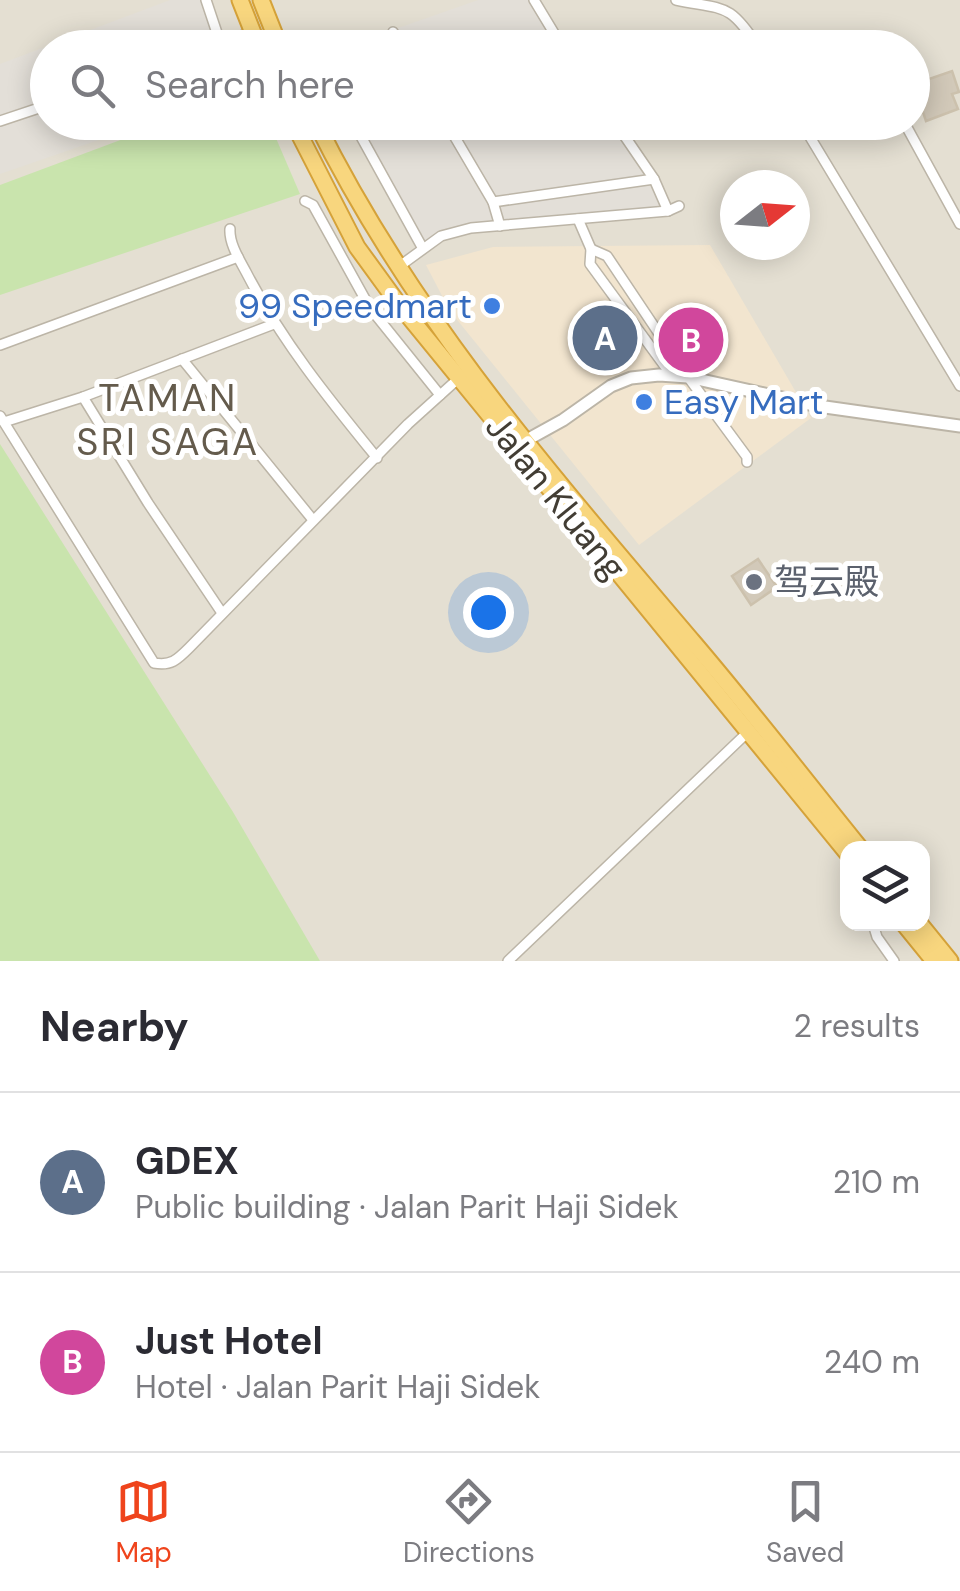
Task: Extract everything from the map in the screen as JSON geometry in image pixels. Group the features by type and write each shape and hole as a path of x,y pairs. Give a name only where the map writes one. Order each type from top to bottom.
{"highway":[{"path":"240,0 250,30"},
{"path":"260,0 272,30"},
{"name":"Jalan Kluang","path":"301,140 357,247 459,378 840,844"},
{"name":"Jalan Kluang","path":"325,140 397,268 524,442 724,678 854,841"},
{"path":"357,247 356,232 364,229 376,235"},
{"path":"910,931 934,961"},
{"path":"926,931 950,961"}],"street":[{"path":"206,0 216,30"},
{"path":"534,0 552,30"},
{"path":"676,0 727,9 747,30"},
{"path":"0,121 30,111"},
{"path":"362,140 422,247"},
{"path":"457,140 493,202 500,226"},
{"path":"626,140 654,180 668,211"},
{"path":"812,140 960,386"},
{"path":"914,140 960,224"},
{"path":"493,202 654,180"},
{"path":"305,201 313,205 370,308 440,395"},
{"path":"397,268 440,236 500,226 668,211 679,206"},
{"path":"322,221 339,215"},
{"path":"578,218 591,249 590,264 672,376"},
{"path":"230,229 228,234 238,257 274,324 377,458"},
{"path":"591,249 607,256 747,462"},
{"path":"0,345 238,257"},
{"path":"274,324 83,396 2,419 154,663 166,665 176,661 459,378"},
{"path":"182,359 313,520"},
{"path":"524,442 612,386 630,378 672,376 818,406 960,426"},
{"path":"83,396 222,613"},
{"path":"508,961 749,730"},
{"path":"876,931 894,961"}],"shaded area":[{"path":"0,0 960,0 960,961 0,961"},
{"path":"170,0 210,0 220,30 90,30"},
{"path":"478,0 537,0 555,30 392,30"},
{"path":"30,53 30,140 99,140 0,174 0,64"},
{"path":"357,140 628,140 672,213 472,231 443,238 420,252"},
{"path":"710,245 811,418 639,545 450,311 426,265 493,247"}],"green space":[{"path":"120,140 277,140 300,194 0,295 0,185"},
{"path":"0,444 233,812 320,961 0,961"}],"building":[{"path":"952,71 959,92 952,94 958,109 930,120 930,79"},
{"name":"驾云殿","path":"758,559 777,587 751,605 732,576"}],"place":[{"name":"99 Speedmart","path":"492,306"},
{"name":"GDEX","path":"605,338"},
{"name":"Just Hotel","path":"691,340"},
{"name":"Easy Mart","path":"644,402"},
{"name":"驾云殿","path":"754,582"}],"district":[{"name":"TAMAN SRI SAGA","path":"168,420"}]}
